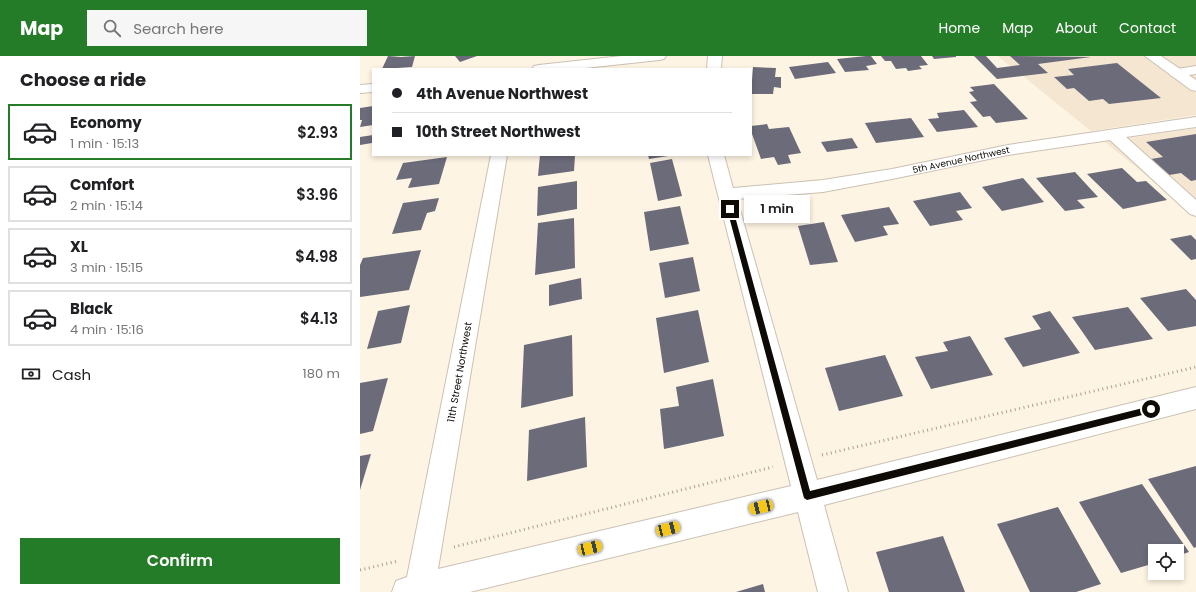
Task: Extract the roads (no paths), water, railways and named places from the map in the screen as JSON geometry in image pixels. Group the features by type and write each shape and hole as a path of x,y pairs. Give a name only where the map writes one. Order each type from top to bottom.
{"street":[{"path":"535,68 536,56"},
{"path":"548,68 659,56"},
{"path":"714,68 716,56"},
{"path":"1152,56 1196,87"},
{"path":"1176,73 1196,70"},
{"path":"360,89 372,88"},
{"name":"5th Avenue Northwest","path":"726,194 824,186 892,174 1008,150 1196,122"},
{"path":"1113,134 1196,210"},
{"name":"11th Street Northwest","path":"414,590 499,156"},
{"path":"716,156 833,592"},
{"path":"414,590 807,496 1196,398"}]}
